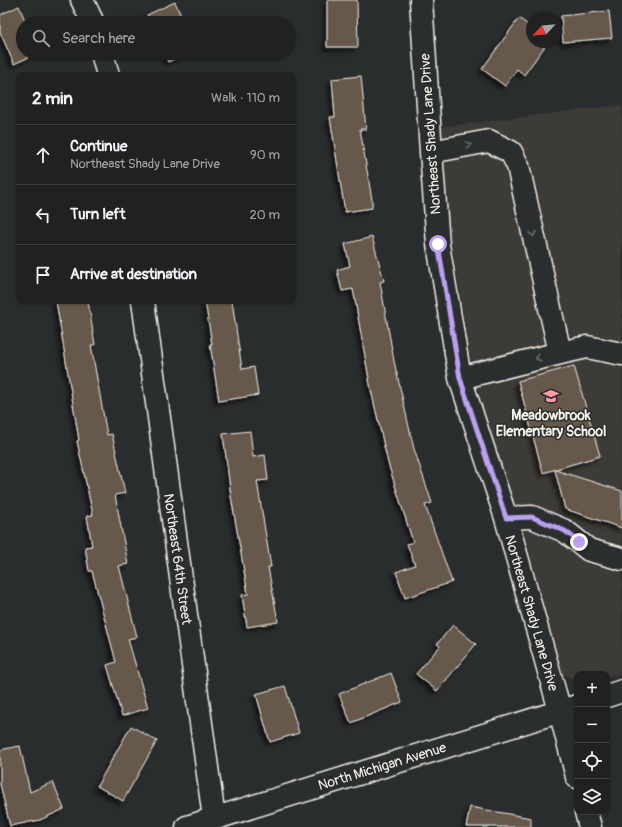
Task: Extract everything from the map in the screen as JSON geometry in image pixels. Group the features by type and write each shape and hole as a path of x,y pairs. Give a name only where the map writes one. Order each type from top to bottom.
{"street":[{"path":"82,0 90,16"},
{"name":"Northeast Shady Lane Drive","path":"421,0 430,152 438,244 460,378 568,708 574,754"},
{"path":"104,60 107,72"},
{"path":"430,152 490,141 510,152 518,166 560,353"},
{"name":"Northeast 64th Street","path":"143,304 214,818"},
{"path":"460,378 587,347 622,354"},
{"path":"506,518 532,517 565,531 589,550 622,559"},
{"path":"610,695 622,691"},
{"name":"North Michigan Avenue","path":"187,827 568,708"},
{"path":"587,815 590,827"}],"shaded area":[{"name":"Meadowbrook Elementary School","path":"622,105 622,673 610,676 610,671 574,671 574,679 561,674 549,626 490,436 470,356 448,221 438,127"}],"building":[{"path":"327,0 357,0 358,47 327,47"},
{"path":"175,2 181,16 147,16"},
{"path":"19,6 23,16 16,16 16,60 23,60 14,64 0,32 0,15"},
{"path":"609,11 612,38 563,42 562,16"},
{"path":"519,18 526,23 526,48 544,48 524,75 517,69 505,86 482,69"},
{"path":"361,76 366,129 360,129 372,200 372,208 345,212 330,117 335,117 332,79"},
{"path":"372,237 384,281 380,282 394,361 414,449 432,503 425,505 452,582 405,598 396,572 415,565 407,544 413,542 388,463 371,390 353,289 342,291 337,270 350,266 345,244"},
{"path":"56,304 88,304 95,345 91,345 107,435 112,434 125,493 115,495 128,564 119,566 137,637 128,639 148,708 122,716 107,665 116,662 92,571 89,571 85,547 92,546 87,516 93,515 77,441 79,440"},
{"path":"205,304 232,304 242,369 254,367 258,395 219,401 210,344 212,344"},
{"path":"574,366 600,456 543,473 518,381"},
{"path":"250,431 253,457 265,455 268,480 257,481 271,567 268,567 278,622 247,627 242,595 248,594 231,496 223,434"},
{"path":"555,470 622,491 622,528 565,509"},
{"path":"453,625 476,644 437,691 416,674 440,646 437,644"},
{"path":"391,673 402,702 351,723 339,694"},
{"path":"285,686 299,733 270,742 256,694"},
{"path":"131,726 157,741 123,801 97,786"},
{"path":"20,746 30,792 53,782 64,809 40,820 10,826 0,784 0,750"},
{"path":"470,807 531,818 531,827 466,827"}],"place":[{"name":"Meadowbrook Elementary School","path":"551,396"}],"route":[{"path":"438,244 460,378 506,518 532,517 565,531 579,542"}]}
